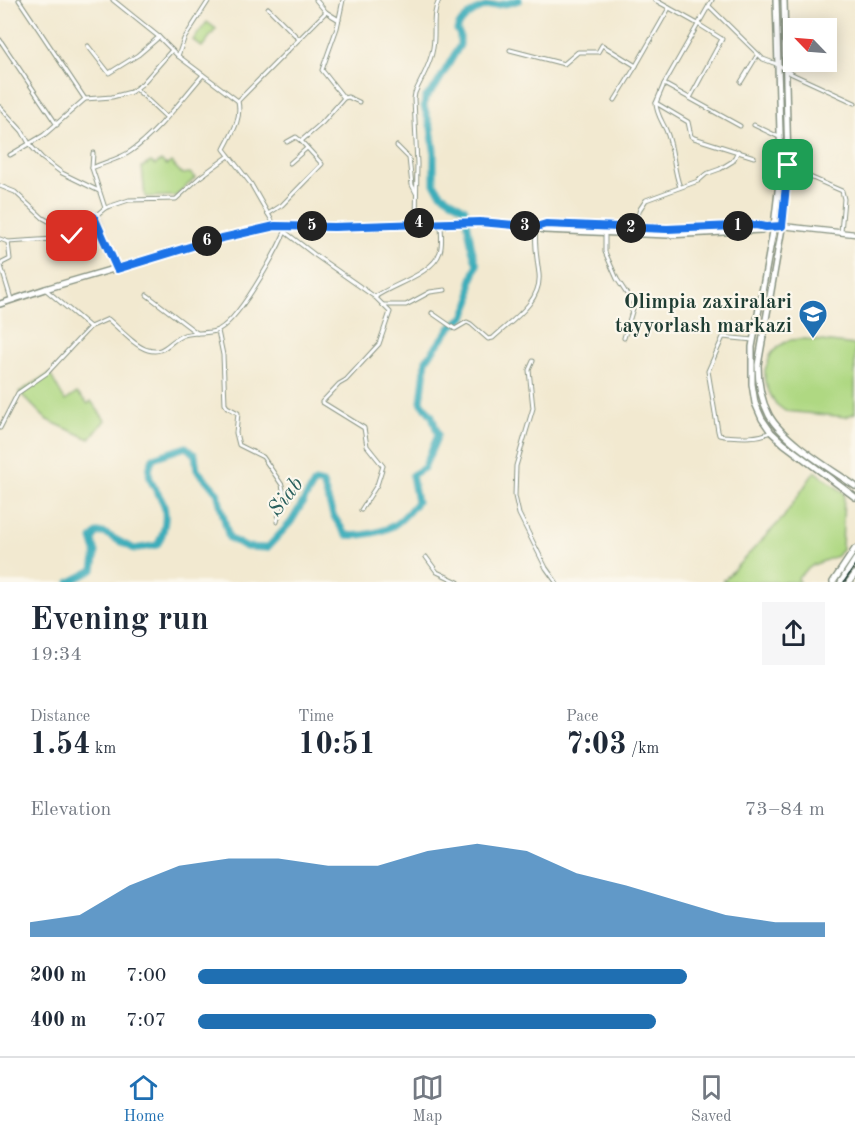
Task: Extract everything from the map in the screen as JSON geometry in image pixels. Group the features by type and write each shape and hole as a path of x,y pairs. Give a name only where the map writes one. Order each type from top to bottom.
{"main road":[{"path":"777,0 781,165 774,226 753,340 751,365 755,403 771,432 855,497"},
{"path":"784,0 784,18"},
{"path":"785,72 788,165 782,226 758,366 763,400 773,421 789,438 855,486"},
{"path":"0,304 209,241 275,226 286,229 480,222 536,227 544,230 668,235 760,230 766,227"},
{"path":"536,227 546,224 634,228 756,225 855,234"},
{"path":"833,582 855,549"},
{"path":"841,582 855,560"},
{"path":"849,582 855,574"}],"street":[{"path":"19,0 85,99"},
{"path":"113,0 159,37 178,56 238,101 240,111 236,126 224,149 250,184 275,226"},
{"path":"178,56 184,39 209,0"},
{"path":"316,0 326,12 339,20"},
{"path":"343,0 339,20 322,70 344,98"},
{"path":"416,223 414,99 431,57 434,45 433,20 439,0"},
{"path":"655,0 720,36 722,41 690,98"},
{"path":"680,187 674,171 672,146 656,110 656,103 664,84 712,0"},
{"path":"709,6 763,59 783,69"},
{"path":"268,8 299,39"},
{"path":"615,100 669,8"},
{"path":"238,101 326,12"},
{"path":"88,46 109,73 138,56 159,37"},
{"path":"0,40 57,125"},
{"path":"510,50 564,64 579,52 598,52 602,45 636,66"},
{"path":"10,155 57,125 85,99 121,96 136,89 172,50"},
{"path":"741,82 758,54"},
{"path":"787,72 855,104"},
{"path":"92,168 129,153 166,117 203,75"},
{"path":"664,84 740,126"},
{"path":"136,89 166,117"},
{"path":"301,141 323,122 344,98 348,97 359,102"},
{"path":"656,103 688,122 691,136 694,138 754,157"},
{"path":"0,107 42,158 62,173 99,191"},
{"path":"754,125 780,138"},
{"path":"268,214 282,205 322,164 296,136 287,142"},
{"path":"397,146 409,158 412,185 417,195"},
{"path":"290,164 307,148"},
{"path":"634,228 640,209 646,200 698,181 706,174 734,160 738,151"},
{"path":"93,153 92,168 105,208"},
{"path":"0,239 8,242 69,238 105,208 129,200 176,199 229,156"},
{"path":"810,177 842,191 844,199 841,232"},
{"path":"0,186 15,192 43,218 74,235"},
{"path":"94,217 117,269"},
{"path":"375,297 386,289 426,270 439,255 442,223"},
{"path":"432,314 455,329 467,322 485,337 491,339 533,300 539,283 536,227"},
{"path":"0,428 18,393 47,373 90,327 108,319 148,351 159,351 184,335 218,331 261,279 286,229 315,255 375,297 390,312 379,344 322,402 364,428 367,446 383,466 376,485 361,510"},
{"path":"605,233 605,252 634,305 624,338"},
{"path":"8,242 10,259 1,266 11,299"},
{"path":"45,289 90,327"},
{"path":"383,305 406,305 430,292 445,290"},
{"path":"147,295 197,333"},
{"path":"218,331 223,356 225,404 238,413 236,433 239,445 263,457 282,485 284,494 277,522"},
{"path":"753,340 723,337 709,366 718,431 719,435 723,436 752,438 758,438 771,432"},
{"path":"533,361 529,370 533,408 516,466 515,496 519,514 546,568 556,582"},
{"path":"426,557 437,572 458,582"}],"green space":[{"path":"207,22 216,29 202,47 193,40"},
{"path":"161,161 167,165 171,162 182,174 190,173 195,178 176,196 145,197 142,167 151,162 155,165"},
{"path":"805,339 855,345 855,413 846,417 785,411 776,404 765,381 765,370 771,354 789,340"},
{"path":"50,374 65,401 77,393 88,404 91,401 105,420 90,439 47,420 19,392"},
{"path":"815,471 844,493 842,549 837,556 813,565 798,577 799,582 722,582 783,518"}],"waterway":[{"name":"Siab","path":"70,582 93,570 96,552 92,539 97,533 104,533 134,549 157,545 163,530 165,513 163,503 151,482 150,465 153,458 186,447 195,455 197,470 217,492 229,538 246,547 267,548 291,522 315,482 323,484 333,515 346,535 365,534 386,529 400,521 417,502 412,475 424,468 438,435 432,416 421,402 426,360 451,327 464,317 471,300 471,282 477,265 465,209 442,194 434,184 434,150 431,128 424,107 425,98 436,86 460,45 460,35 457,30 462,21 476,10 519,0"}],"tram line":[{"path":"844,582 855,566"}],"place":[{"name":"Olimpia zaxiralari tayyorlash markazi","path":"813,340"}],"route":[{"path":"72,236 94,217 117,269 209,241 275,226 334,227 480,222 536,227 546,224 667,229 782,226 788,165"}]}
